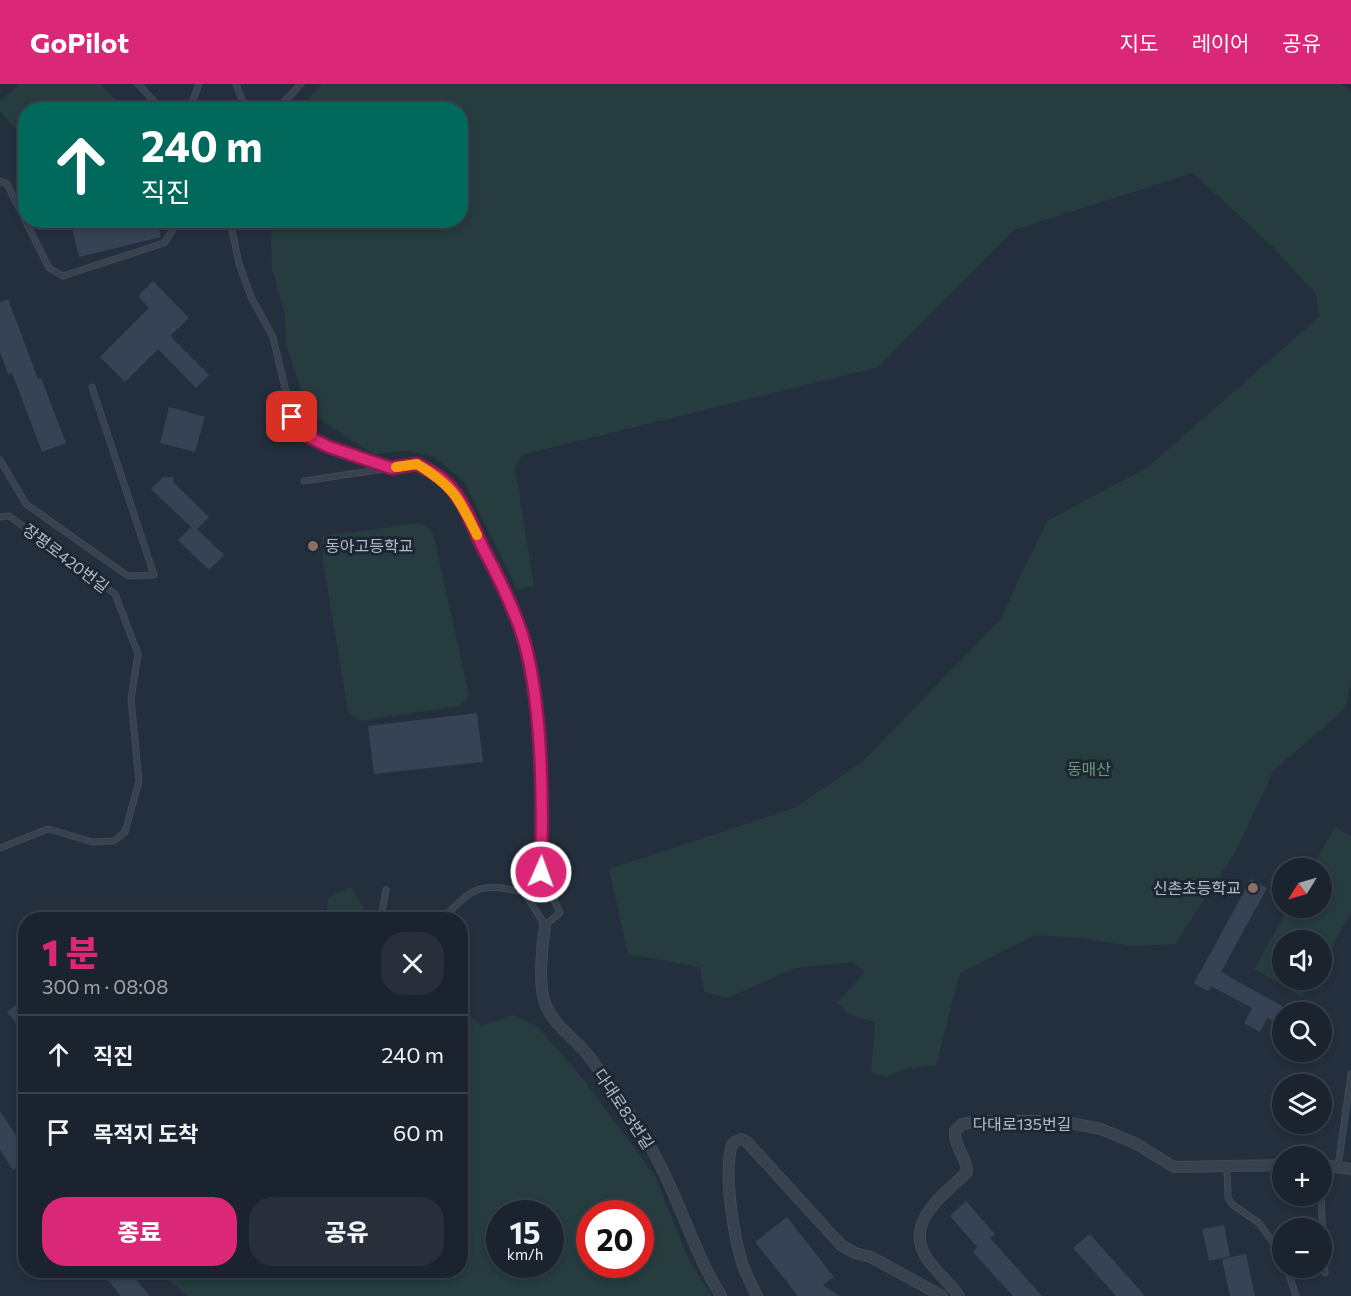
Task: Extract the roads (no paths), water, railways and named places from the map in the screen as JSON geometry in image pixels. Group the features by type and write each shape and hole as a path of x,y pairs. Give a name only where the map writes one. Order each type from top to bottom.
{"street":[{"name":"다대로83번길","path":"545,925 541,954 544,1003 565,1034 589,1056 643,1134 671,1188 704,1267 721,1296"},
{"name":"다대로135번길","path":"959,1296 928,1261 919,1235 924,1215 967,1172 967,1165 954,1142 955,1131 962,1124 979,1121 1061,1121 1101,1129 1135,1143 1174,1167 1272,1165"},
{"path":"757,1296 743,1266 734,1228 730,1186 731,1148 734,1142 741,1139 747,1142 841,1245 855,1253 871,1257 942,1296"},
{"path":"1332,1166 1351,1169"}],"lane":[{"path":"138,84 155,102"},
{"path":"192,102 199,84"},
{"path":"236,84 243,102"},
{"path":"284,102 301,84"},
{"path":"0,181 7,184 18,206"},
{"path":"29,228 49,268 63,276 164,243 173,228"},
{"path":"232,228 239,264 252,298 273,337 292,417 305,435 329,447 391,468"},
{"path":"0,460 26,504 128,576 154,575 92,387"},
{"name":"다대로83번길","path":"391,468 417,464 445,481 460,501 495,571 525,644 534,693 538,741 542,826 541,872 560,913 545,925"},
{"path":"304,481 391,468"},
{"name":"장평로420번길","path":"0,517 9,516 115,594 138,654 131,699 139,781 125,832 114,841 93,842 48,829 0,848"},
{"path":"449,912 470,892 492,886 524,892 545,925"},
{"path":"381,912 382,899 386,890"},
{"path":"1338,1167 1351,1074"},
{"path":"1227,1165 1228,1198 1233,1205 1259,1223 1272,1241"},
{"path":"1290,1278 1296,1296"}],"place":[{"name":"동아고등학교","path":"313,546"},
{"name":"신촌초등학교","path":"1253,888"}],"park label":[{"name":"동매산","path":"1089,769"}]}
